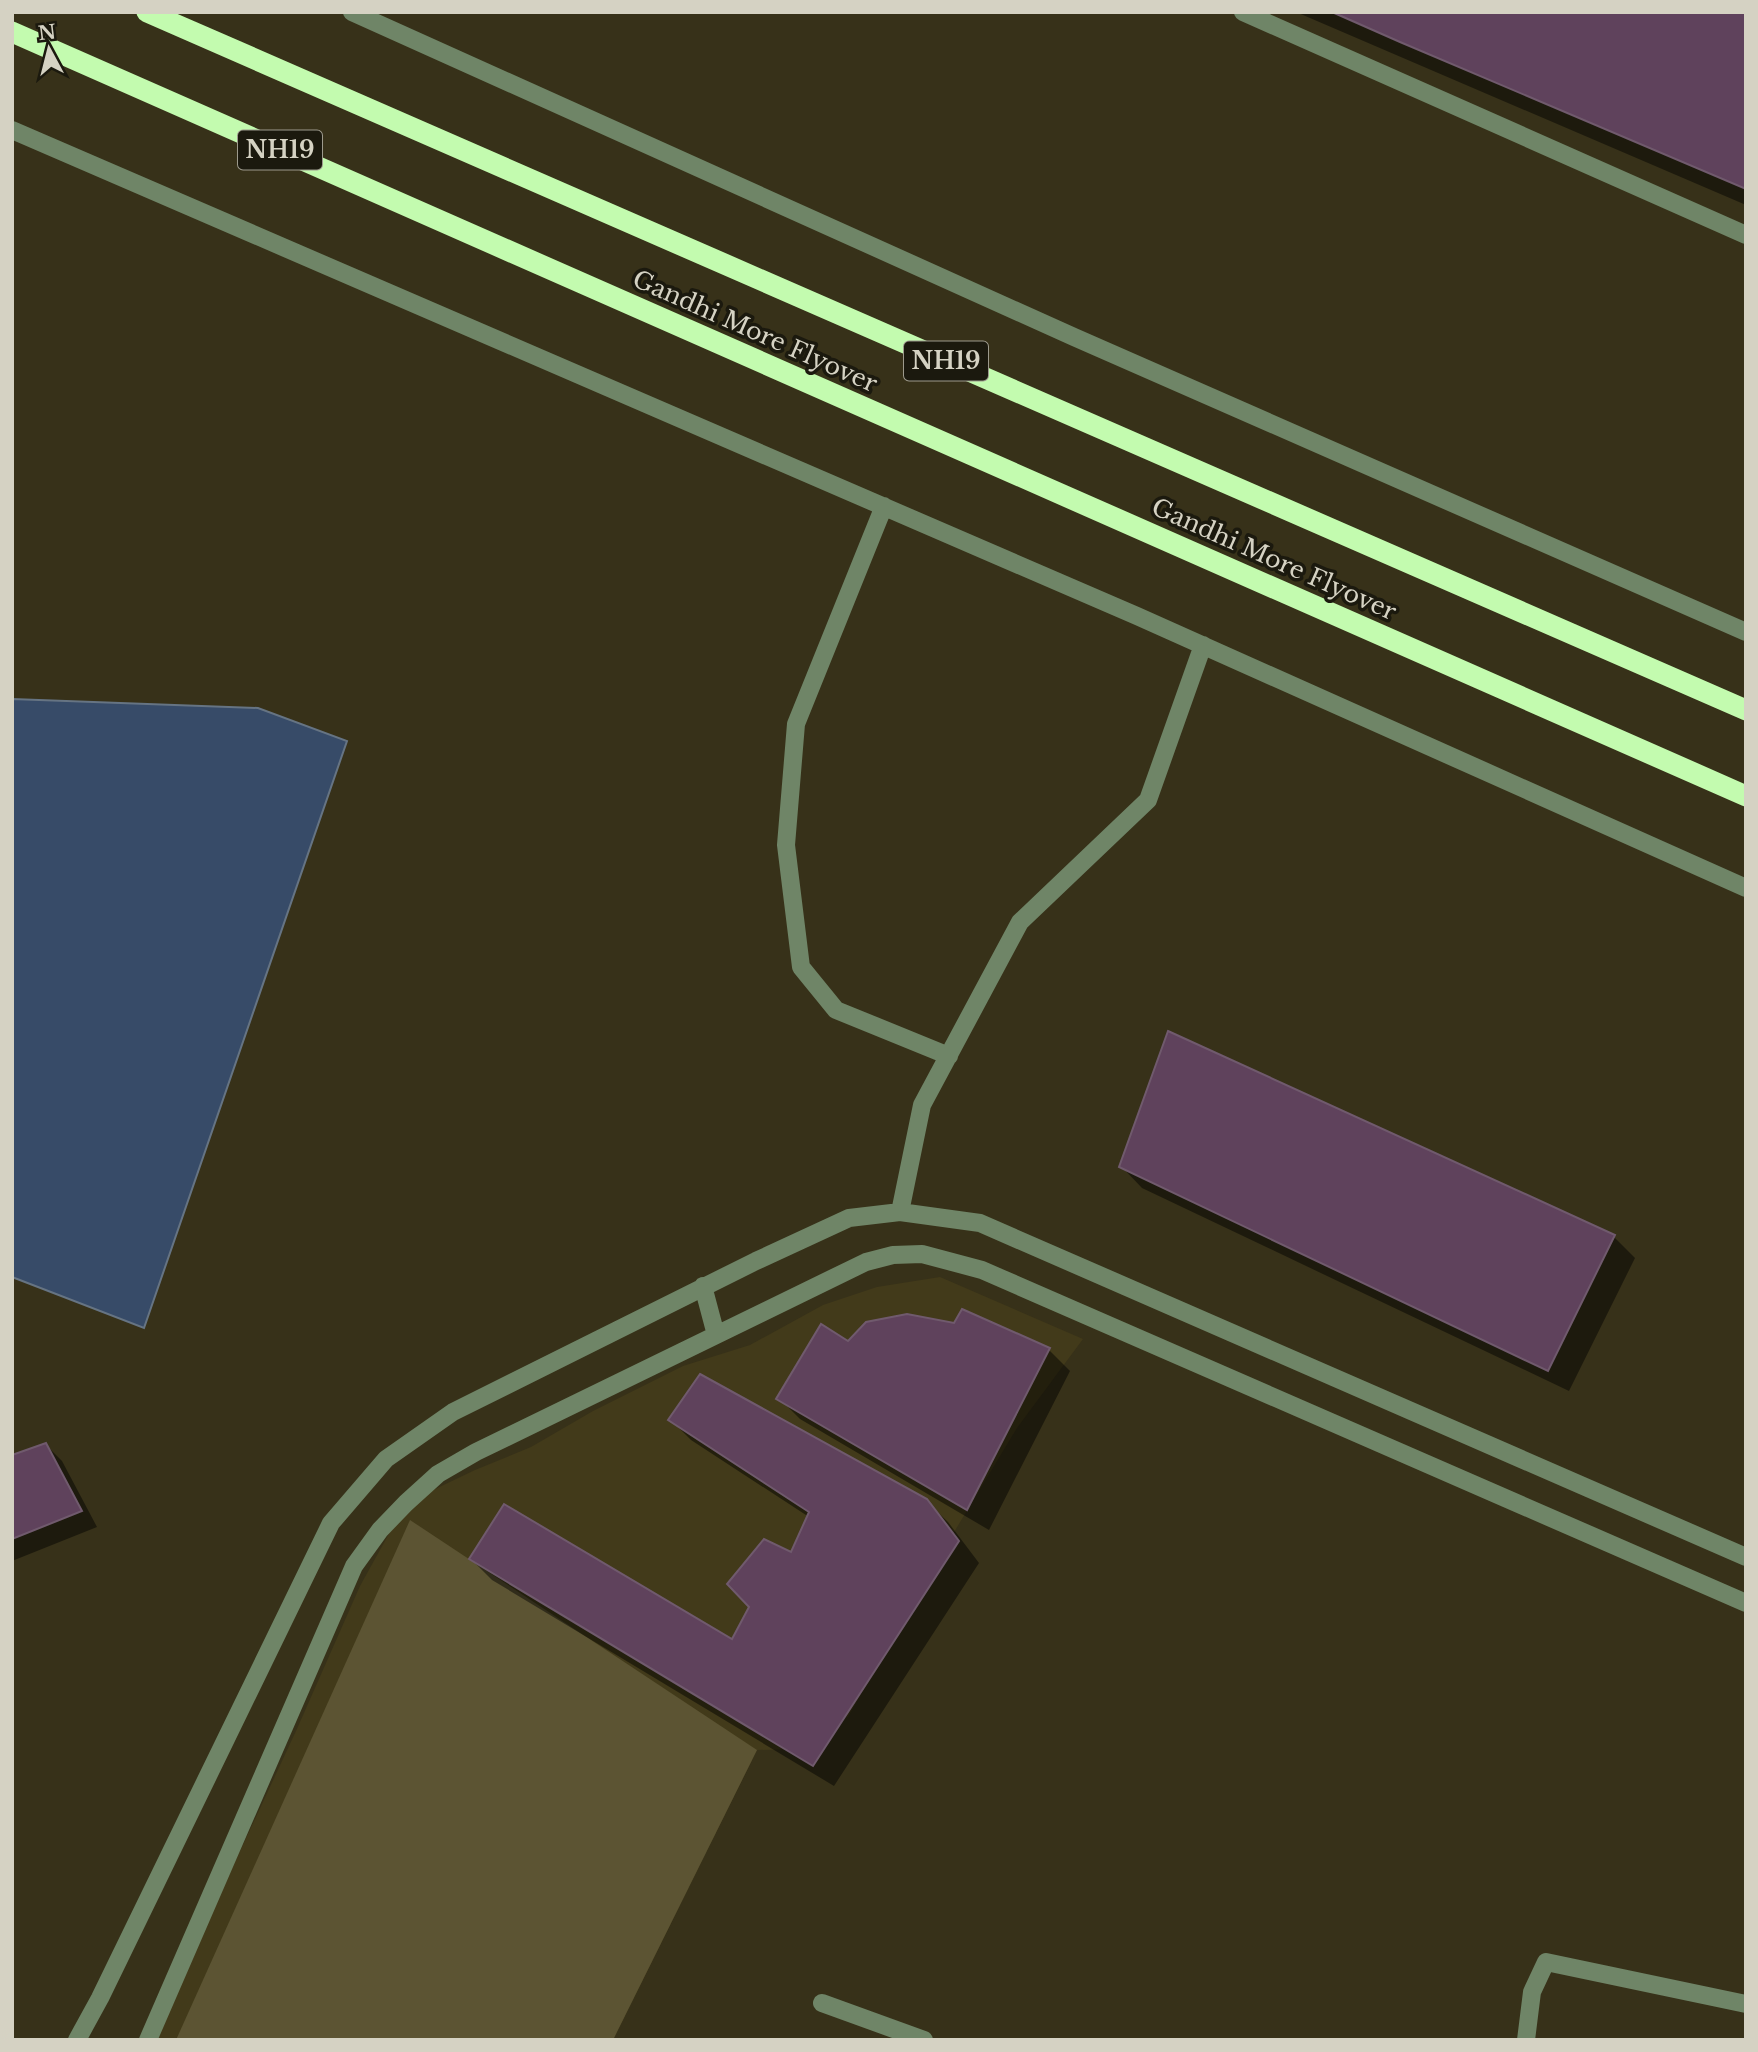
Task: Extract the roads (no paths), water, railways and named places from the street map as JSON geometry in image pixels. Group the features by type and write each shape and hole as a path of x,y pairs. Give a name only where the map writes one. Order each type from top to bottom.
{"highway":[{"name":"Gandhi More Flyover","path":"147,12 1746,710"},
{"name":"Gandhi More Flyover","path":"12,32 1746,796"}],"street":[{"path":"352,12 1062,331 1746,632"},
{"path":"1242,12 1746,235"},
{"path":"12,130 1203,645 1746,888"},
{"path":"884,506 796,724 786,845 801,967 836,1010 948,1056"},
{"path":"900,1212 922,1105 948,1056 1020,922 1148,800 1203,645"},
{"path":"77,2040 100,1998 331,1523 386,1459 453,1412 703,1286 849,1218 900,1212 980,1223 1746,1557"},
{"path":"148,2040 355,1566 380,1530 438,1474 476,1452 866,1262 893,1255 922,1254 982,1270 1746,1603"},
{"path":"703,1286 716,1335"},
{"path":"1526,2040 1532,1992 1546,1962 1746,2004"},
{"path":"822,2003 924,2040"}],"water":[{"path":"12,699 258,708 347,741 144,1328 12,1277"}]}
